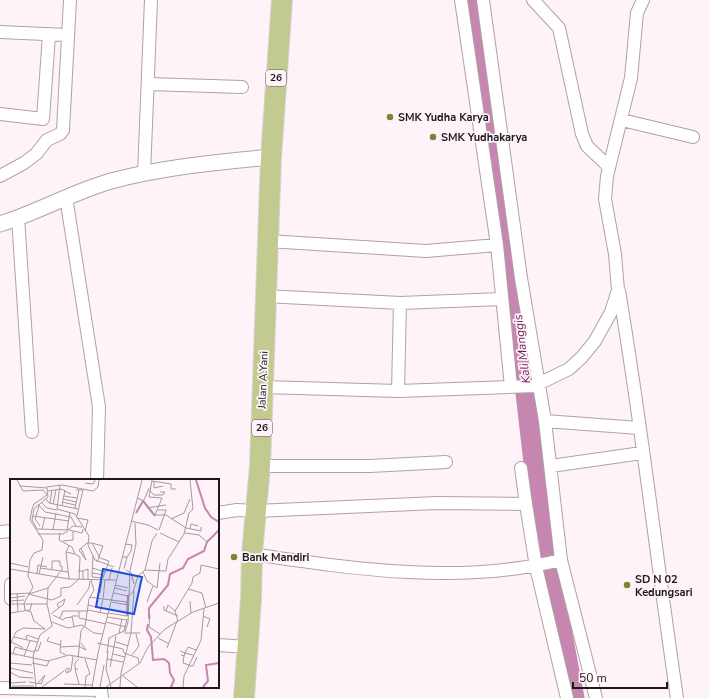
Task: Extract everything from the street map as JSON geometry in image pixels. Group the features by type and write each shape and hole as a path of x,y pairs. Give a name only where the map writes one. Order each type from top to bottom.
{"highway":[{"name":"26","path":"271,157 282,0"},
{"name":"Jalan A.Yani","path":"244,698 251,600 252,554 260,466 264,386 265,296 271,157"}],"street":[{"path":"0,176 24,163 36,154 47,140 60,134 64,125 67,35 70,0"},
{"path":"144,174 151,0"},
{"path":"461,0 497,245 502,299 514,387"},
{"path":"484,0 500,131 536,386 545,421 560,560 596,698"},
{"path":"533,0 559,28 582,134 587,146 608,166"},
{"path":"643,0 637,13 631,78 622,120 608,166 605,199 615,254 618,290 633,376 675,698"},
{"path":"0,32 67,35"},
{"path":"47,140 43,119 49,35"},
{"path":"148,84 242,87"},
{"path":"0,114 43,119"},
{"path":"622,120 692,137"},
{"path":"0,224 66,197 112,181 144,174 229,161 271,157"},
{"path":"66,197 99,407 97,479"},
{"path":"18,217 32,432"},
{"path":"268,241 426,251 497,245"},
{"path":"264,386 398,391 536,386 569,369 582,357 595,341 611,312 618,290"},
{"path":"265,296 400,303 502,299"},
{"path":"398,391 400,303"},
{"path":"545,421 639,428"},
{"path":"551,466 642,452"},
{"path":"260,466 370,466 446,462"},
{"path":"521,468 537,567 567,698"},
{"path":"219,513 237,510 255,511 437,503 526,504"},
{"path":"0,532 10,531"},
{"path":"252,554 348,568 456,574 537,567 560,560"},
{"path":"219,645 247,647"},
{"path":"0,688 10,688"},
{"path":"42,688 101,692"}],"waterway":[{"name":"Kali Manggis","path":"476,0 518,315 545,549 573,698"}],"place":[{"name":"SMK Yudha Karya","path":"390,117"},
{"name":"SMK Yudhakarya","path":"433,137"},
{"name":"Bank Mandiri","path":"234,557"},
{"name":"SD N 02 Kedungsari","path":"627,585"}]}
